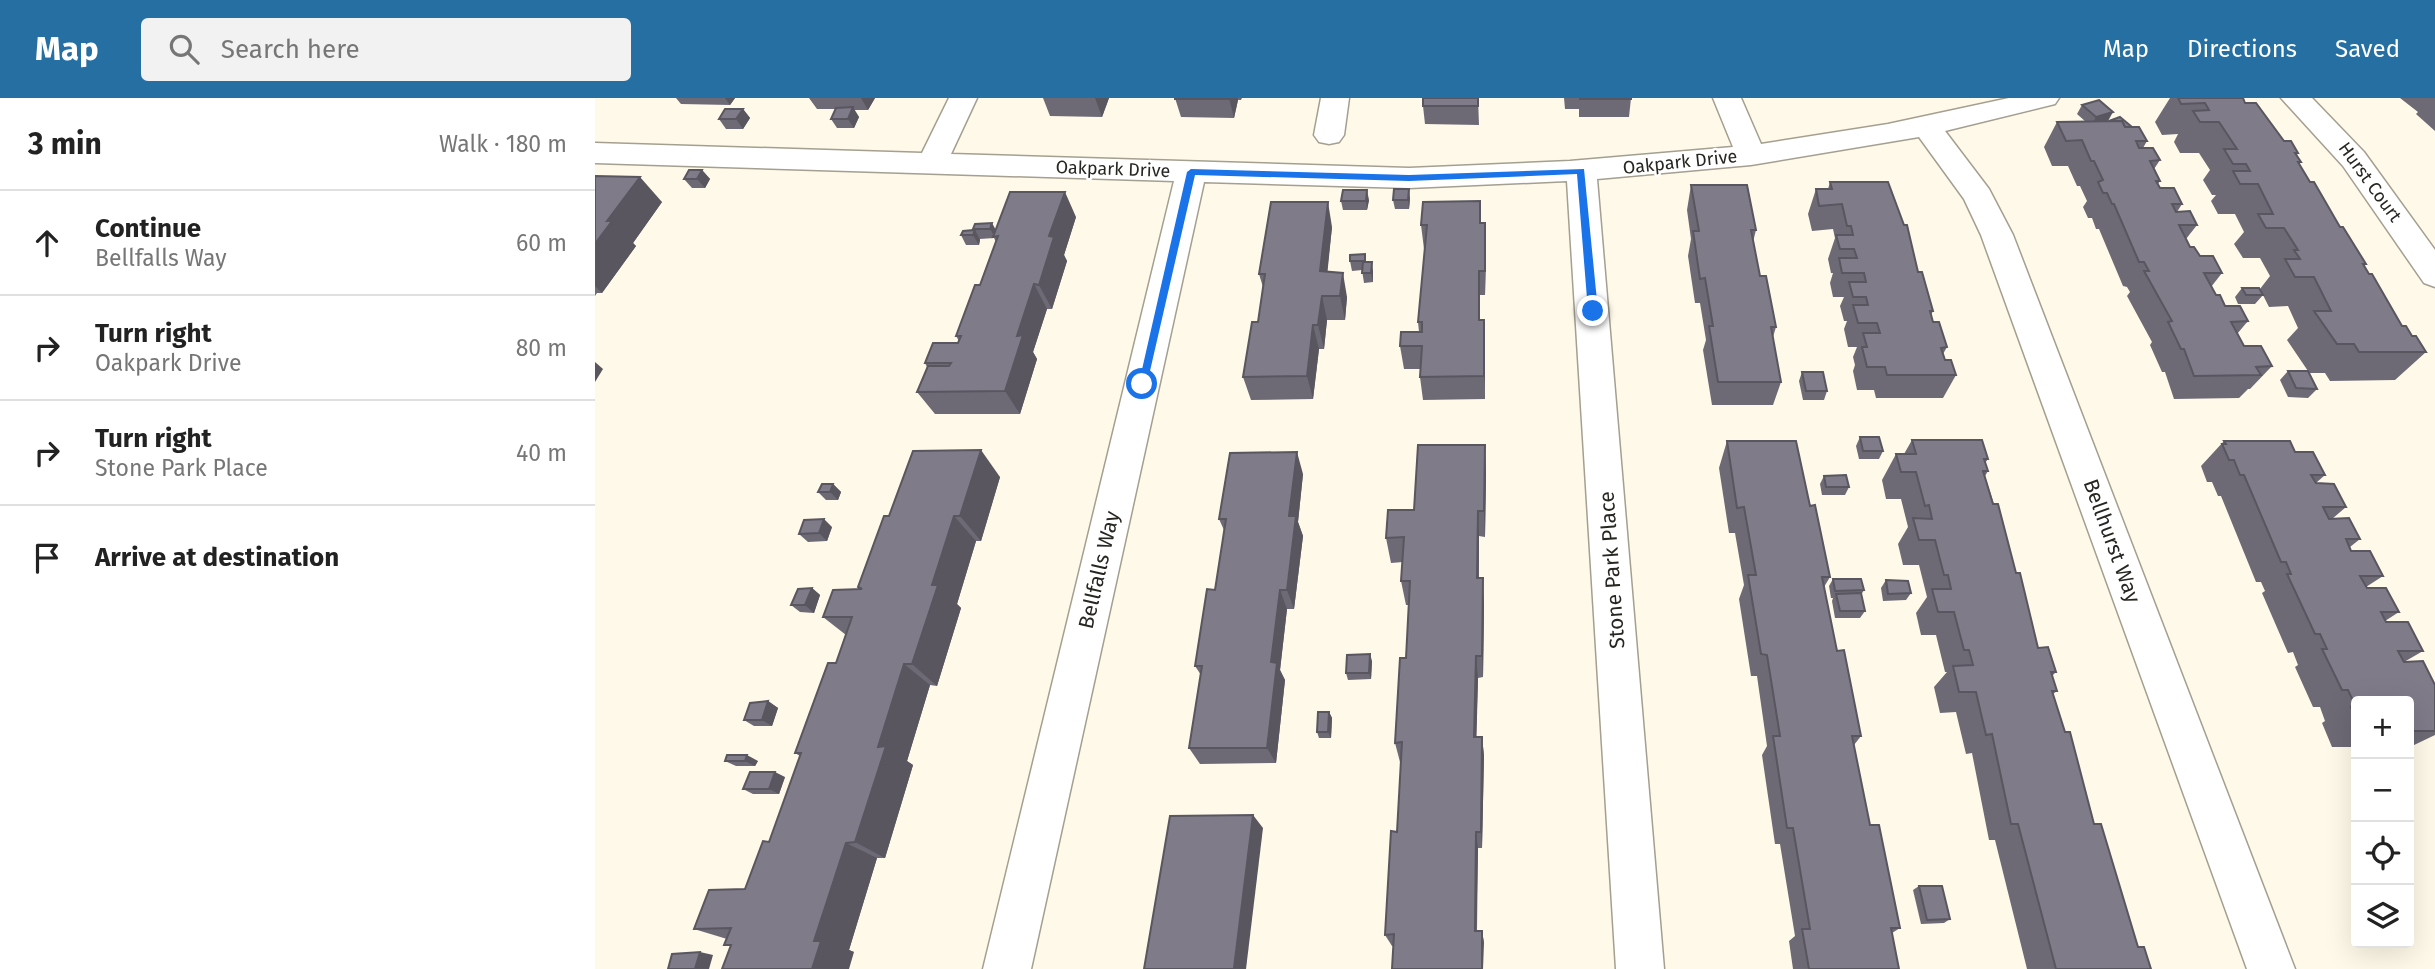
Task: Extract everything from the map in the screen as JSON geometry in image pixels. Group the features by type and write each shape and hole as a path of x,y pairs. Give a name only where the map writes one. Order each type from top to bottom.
{"street":[{"path":"932,163 963,98"},
{"path":"1329,135 1335,98"},
{"path":"1727,98 1751,155"},
{"name":"Oakpark Drive","path":"595,153 1409,178 1581,171 1751,155 1927,127 2045,98"},
{"name":"Hurst Court","path":"2295,98 2324,124 2356,160 2435,275"},
{"name":"Bellhurst Way","path":"1927,127 1977,196 1997,235 2271,969"},
{"name":"Stone Park Place","path":"1581,171 1640,969"},
{"name":"Bellfalls Way","path":"1006,969 1191,172"}],"building":[{"path":"1229,98 1229,99 1175,99"},
{"path":"1423,98 1478,98 1478,106 1423,106"},
{"path":"1631,98 1631,99 1580,99"},
{"path":"2178,98 2243,98 2245,103 2256,103 2284,141 2291,141 2301,162 2298,162 2310,182 2314,182 2340,227 2343,227 2402,326 2406,326 2412,336 2416,336 2426,352 2359,352 2354,344 2337,344 2314,311 2331,311 2314,277 2295,277 2285,259 2300,259 2294,250 2298,250 2284,228 2266,228 2258,214 2273,214 2258,184 2240,184 2233,171 2250,171 2246,164 2233,164 2224,149 2237,149 2219,122 2200,122 2193,111 2209,110 2205,103 2181,104"},
{"path":"2099,100 2113,112 2096,117 2082,105"},
{"path":"853,107 848,119 831,119 836,108"},
{"path":"725,109 743,109 736,119 719,119"},
{"path":"2120,117 2132,127 2125,127 2122,121 2109,121"},
{"path":"2122,121 2125,127 2139,127 2147,141 2136,141 2139,148 2153,148 2160,160 2150,161 2160,181 2156,181 2160,188 2174,188 2182,204 2172,204 2176,212 2190,211 2197,225 2179,225 2190,247 2194,247 2200,256 2213,256 2222,273 2204,273 2225,306 2240,306 2248,321 2231,322 2244,346 2261,346 2272,366 2256,367 2261,375 2194,376 2184,349 2181,349 2168,322 2172,321 2144,271 2149,271 2144,262 2139,262 2114,204 2107,193 2103,193 2098,182 2103,180 2094,161 2091,161 2082,140 2066,141 2057,122"},
{"path":"689,170 702,170 697,179 684,179"},
{"path":"595,176 640,177 607,221 612,221 595,244"},
{"path":"1830,182 1888,182 1904,225 1907,225 1918,272 1922,272 1933,311 1930,311 1933,322 1939,322 1947,347 1941,348 1945,360 1951,360 1956,375 1887,375 1885,367 1867,367 1862,347 1867,347 1863,333 1880,333 1877,323 1858,323 1853,305 1868,305 1866,297 1853,297 1849,282 1866,282 1864,273 1842,273 1839,258 1857,258 1854,249 1840,249 1836,235 1853,235 1851,226 1847,226 1842,204 1819,206 1816,189 1832,189"},
{"path":"1691,185 1747,185 1756,230 1751,230 1760,276 1766,276 1776,327 1771,327 1781,382 1718,382 1709,326 1713,326 1705,278 1700,279 1693,231 1699,231"},
{"path":"1394,189 1409,189 1408,200 1393,200"},
{"path":"1343,190 1367,190 1366,201 1341,201"},
{"path":"1010,192 1065,192 1049,236 1054,237 1039,285 1034,284 1017,336 1023,335 1005,391 917,392 928,366 949,366 951,363 925,363 933,343 958,343 961,336 956,336 975,285 980,285 998,236 993,237"},
{"path":"1480,201 1480,223 1485,223 1485,271 1479,271 1479,320 1484,320 1484,376 1420,377 1422,346 1400,346 1401,332 1422,332 1422,322 1418,322 1427,225 1421,225 1423,202"},
{"path":"1271,202 1328,202 1320,271 1343,273 1340,296 1322,296 1318,325 1313,325 1307,376 1243,377 1252,322 1258,322 1265,274 1259,274"},
{"path":"992,223 990,229 973,229 975,224"},
{"path":"975,230 973,235 961,235 963,231"},
{"path":"1365,254 1365,261 1350,261 1350,255"},
{"path":"1363,262 1372,262 1371,273 1362,273"},
{"path":"2242,288 2259,288 2263,295 2246,295"},
{"path":"2288,371 2308,371 2317,389 2296,388"},
{"path":"1802,372 1823,372 1827,391 1806,391"},
{"path":"1860,437 1879,437 1883,451 1863,451"},
{"path":"1912,440 1982,440 1988,459 1984,459 1988,471 1983,471 1993,504 1998,504 2016,573 2020,573 2038,648 2048,647 2056,672 2051,672 2057,691 2052,691 2065,732 2070,732 2094,824 2101,824 2138,947 2144,947 2151,969 2056,969 2018,824 2011,824 1992,734 1986,735 1976,692 1959,692 1953,666 1973,665 1969,650 1964,650 1954,612 1938,612 1932,589 1951,589 1948,575 1944,575 1935,540 1919,540 1913,518 1932,519 1929,505 1925,506 1916,472 1901,472 1896,454 1916,454"},
{"path":"1727,441 1796,441 1810,506 1815,505 1830,577 1822,577 1837,651 1844,650 1861,736 1852,736 1870,825 1879,825 1900,928 1891,928 1899,969 1809,969 1802,929 1810,929 1793,828 1787,828 1773,736 1780,736 1767,655 1761,654 1748,575 1756,575 1744,507 1737,508"},
{"path":"2224,441 2290,441 2295,452 2313,452 2325,475 2311,475 2316,483 2334,484 2346,507 2323,507 2329,519 2349,518 2360,539 2346,539 2351,551 2370,551 2383,576 2360,576 2367,588 2386,588 2399,612 2381,612 2386,622 2408,622 2423,651 2398,651 2404,662 2423,661 2435,685 2435,731 2414,731 2414,696 2351,696 2348,690 2342,690 2322,649 2327,649 2320,634 2315,634 2287,574 2291,574 2286,562 2281,562 2244,475 2240,475 2234,460 2229,460 2222,444 2226,444"},
{"path":"1418,445 1485,445 1484,511 1478,511 1477,578 1483,578 1482,656 1476,656 1474,737 1482,737 1481,832 1476,832 1475,931 1482,931 1482,969 1392,969 1394,934 1385,935 1391,831 1397,832 1402,742 1395,743 1400,658 1406,658 1410,581 1401,581 1404,537 1386,538 1388,510 1414,510"},
{"path":"981,450 960,516 954,516 932,585 938,585 912,664 904,664 878,747 886,746 855,842 846,843 814,941 821,941 812,969 722,969 731,945 724,945 731,928 694,929 709,890 745,889 763,841 769,842 801,753 795,753 828,663 836,663 852,617 823,617 833,590 862,589 858,587 884,516 889,516 913,451"},
{"path":"1297,452 1289,516 1296,516 1287,590 1280,590 1271,662 1277,663 1267,748 1189,748 1202,666 1195,666 1207,589 1215,590 1226,519 1219,519 1230,453"},
{"path":"1846,475 1849,487 1826,487 1824,476"},
{"path":"822,484 833,484 830,492 818,492"},
{"path":"824,519 819,533 799,534 804,520"},
{"path":"1833,579 1861,579 1864,590 1835,591"},
{"path":"1886,580 1908,581 1911,593 1888,594"},
{"path":"812,588 805,605 791,605 798,589"},
{"path":"1861,593 1865,611 1840,611 1836,594"},
{"path":"1370,654 1369,673 1346,673 1347,655"},
{"path":"768,701 762,720 744,720 750,703"},
{"path":"1318,712 1329,712 1328,732 1317,732"},
{"path":"727,755 747,755 745,761 725,761"},
{"path":"750,772 775,772 769,789 743,789"},
{"path":"1253,815 1234,968 1240,969 1144,969 1170,816"},
{"path":"1919,886 1942,886 1950,919 1927,920"},
{"path":"700,952 695,969 668,969 672,954"}],"route":[{"path":"1142,384 1191,172 1409,178 1581,171 1593,311"}]}
